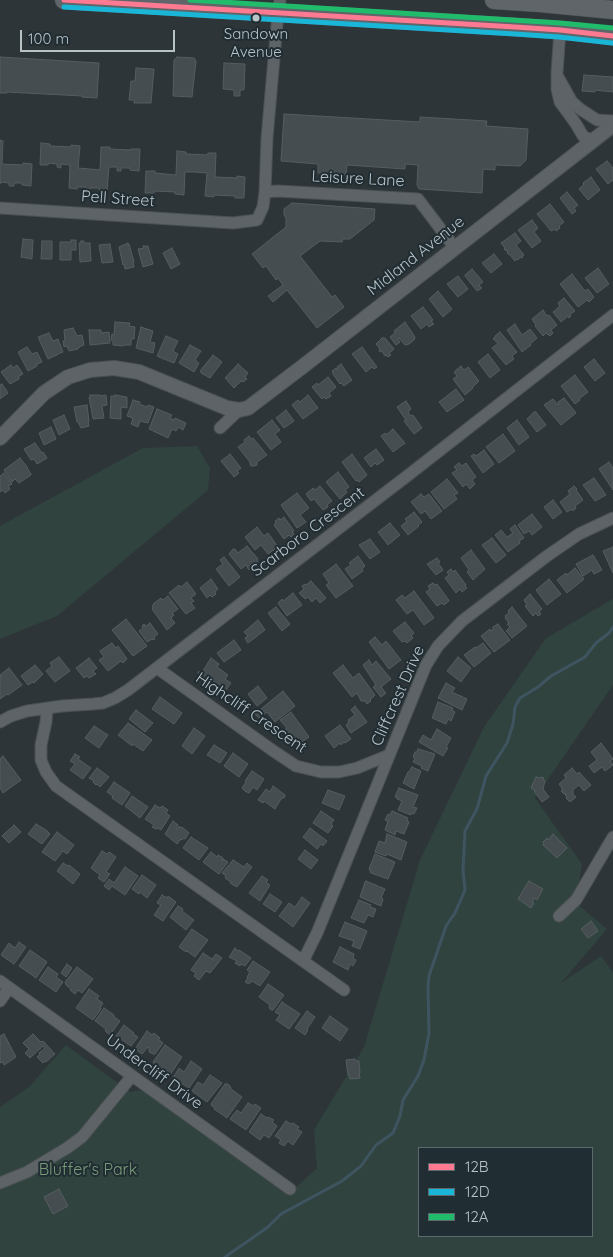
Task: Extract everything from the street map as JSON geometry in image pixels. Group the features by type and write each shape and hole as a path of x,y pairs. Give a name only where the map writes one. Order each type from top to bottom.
{"main road":[{"path":"64,0 279,6 613,36"},
{"path":"494,0 613,10"}],"street":[{"path":"265,192 267,138 279,6"},
{"path":"560,30 556,73 560,102 583,136 593,141"},
{"path":"556,73 572,102 597,120 613,123"},
{"name":"Midland Avenue","path":"220,428 239,410 248,408 271,391 593,141 613,123"},
{"name":"Leisure Lane","path":"265,192 278,191 418,199 455,248"},
{"name":"Pell Street","path":"0,208 233,223 257,220 263,207 265,192"},
{"name":"Scarboro Crescent","path":"0,722 27,711 103,703 128,690 613,315"},
{"path":"0,438 34,402 58,383 78,373 102,368 120,368 139,372 227,408 239,410"},
{"name":"Cliffcrest Drive","path":"303,961 318,933 426,665 438,646 462,621 547,556 579,534 613,518"},
{"name":"Highcliff Crescent","path":"157,668 296,766 321,772 339,772 357,768 389,755"},
{"path":"47,708 41,745 41,760 46,772 56,786 344,990"},
{"path":"560,916 576,900 613,837"},
{"path":"0,1001 5,984"},
{"name":"Undercliff Drive","path":"5,984 290,1188"},
{"path":"0,1183 28,1172 82,1137 132,1076"}],"green space":[{"path":"197,446 210,468 208,490 57,616 0,639 0,526 143,448"},
{"name":"Bluffer's Park","path":"613,599 613,685 535,798 582,864 576,903 607,929 561,983 601,956 613,972 613,1257 0,1257 0,1107 29,1087 66,1045 130,1092 139,1090 145,1092 274,1185 280,1187 279,1189 288,1195 317,1168 314,1130 364,1047 420,860 484,727 546,638"}],"building":[{"path":"0,57 99,63 97,98 0,93"},
{"path":"177,57 194,58 196,61 192,97 173,96 174,60"},
{"path":"224,63 245,64 244,90 240,90 240,96 234,96 234,90 223,89"},
{"path":"136,68 154,69 151,103 134,103 134,100 129,100 131,81 135,81"},
{"path":"584,75 613,77 613,92 582,91"},
{"path":"284,114 420,122 420,117 487,121 486,126 528,129 526,160 520,166 495,165 495,170 483,169 482,193 419,189 417,185 418,165 405,164 405,169 347,165 346,175 318,173 318,164 281,161"},
{"path":"0,140 3,141 2,164 32,164 31,186 22,185 22,183 14,183 14,186 9,186 9,183 1,182 0,184"},
{"path":"41,143 50,144 50,146 80,146 78,168 100,170 101,147 110,147 110,149 140,149 139,171 121,168 121,171 117,171 117,167 109,167 107,190 90,188 90,191 86,191 86,187 69,188 70,165 61,164 61,168 57,167 57,164 40,165"},
{"path":"177,151 186,152 186,154 207,155 208,153 216,153 215,177 245,177 244,198 235,198 235,196 205,196 207,173 195,172 185,172 184,195 175,194 175,192 154,191 154,193 145,193 146,171 176,175"},
{"path":"607,161 613,168 613,180 608,184 596,169"},
{"path":"591,177 600,190 588,200 579,189"},
{"path":"567,192 578,205 574,208 576,211 572,214 560,198"},
{"path":"292,203 375,209 374,220 350,239 343,239 342,242 320,241 300,256 332,297 335,295 344,307 317,328 287,290 273,302 268,296 283,285 278,278 276,280 266,266 263,268 252,254 286,227 284,209"},
{"path":"550,204 564,222 556,231 555,229 551,231 537,214"},
{"path":"532,220 538,228 534,232 541,241 532,248 518,230"},
{"path":"515,233 521,241 516,245 524,255 515,261 501,243"},
{"path":"23,239 33,240 32,259 21,257"},
{"path":"71,240 76,240 76,250 71,250 71,260 60,260 60,242 71,242"},
{"path":"42,241 52,241 52,259 41,259"},
{"path":"81,241 90,243 91,261 80,262 79,243"},
{"path":"128,243 134,267 125,269 119,247"},
{"path":"110,244 113,262 102,263 99,245"},
{"path":"143,246 148,246 153,264 143,267 138,249 144,248"},
{"path":"172,248 180,264 171,269 163,253"},
{"path":"494,254 502,264 491,273 482,263"},
{"path":"598,268 609,284 597,293 585,278"},
{"path":"472,269 483,282 479,285 482,288 477,291 465,276"},
{"path":"572,274 585,291 588,289 594,297 589,302 587,300 578,307 560,284"},
{"path":"458,276 468,289 458,297 447,284"},
{"path":"438,291 452,309 443,317 429,299"},
{"path":"564,298 575,311 570,314 569,318 568,316 561,322 553,312 560,306 558,303"},
{"path":"423,307 434,324 429,327 427,324 421,329 411,316"},
{"path":"543,310 557,325 551,330 553,333 550,336 546,333 543,336 532,319"},
{"path":"115,322 130,323 129,326 135,327 134,339 131,339 131,345 113,345 111,340 112,334 114,335"},
{"path":"405,322 415,337 414,340 405,345 399,338 400,342 396,345 390,337"},
{"path":"515,324 522,335 530,329 537,338 522,352 507,330"},
{"path":"141,327 153,331 150,342 155,343 153,353 136,348"},
{"path":"73,328 77,336 82,335 84,345 69,351 67,346 64,347 64,330"},
{"path":"89,330 101,330 101,333 109,332 110,343 90,345"},
{"path":"500,332 517,352 512,356 514,359 506,365 492,348 498,343 493,339"},
{"path":"49,333 53,341 58,339 63,352 48,359 38,337"},
{"path":"166,336 178,341 173,351 178,354 174,363 157,356"},
{"path":"382,338 385,338 394,349 389,353 391,355 388,357 382,351 380,352 376,344"},
{"path":"190,345 201,351 195,360 199,363 194,372 179,363"},
{"path":"27,347 32,354 37,352 42,362 28,371 18,352"},
{"path":"362,347 377,367 374,369 372,367 366,372 352,354"},
{"path":"488,354 500,370 490,378 478,362"},
{"path":"213,355 222,362 210,378 200,371"},
{"path":"594,359 605,373 595,381 584,367"},
{"path":"238,364 248,373 245,377 247,379 243,382 241,381 234,388 225,378"},
{"path":"341,364 352,380 344,386 340,384 332,371 336,368 337,370 337,367"},
{"path":"11,365 13,368 17,365 23,374 19,376 19,379 10,384 1,372"},
{"path":"461,366 464,370 468,367 479,381 465,395 453,379 457,376 454,372"},
{"path":"575,375 588,392 575,404 561,386"},
{"path":"328,377 336,387 329,393 331,396 322,399 312,387"},
{"path":"2,384 8,393 0,399 0,385"},
{"path":"456,389 464,400 447,412 439,402"},
{"path":"90,395 106,395 107,405 102,406 104,418 93,419"},
{"path":"308,395 318,408 303,419 292,405 298,400 300,402"},
{"path":"111,396 127,397 127,408 121,407 121,419 110,418"},
{"path":"564,398 576,413 561,425 544,405 553,399 558,405 558,402"},
{"path":"133,400 147,407 148,405 154,407 148,423 140,421 138,427 131,424 133,418 127,416"},
{"path":"406,401 411,409 408,412 411,416 413,415 422,428 414,434 404,421 406,420 397,407"},
{"path":"87,405 89,426 81,428 77,422 74,407"},
{"path":"157,409 172,415 170,418 174,420 175,418 186,423 183,430 178,427 176,431 172,429 168,438 149,429"},
{"path":"286,410 294,421 284,428 276,418"},
{"path":"534,412 546,425 537,432 527,419"},
{"path":"64,415 70,429 59,435 53,420"},
{"path":"272,420 280,430 275,434 281,442 271,450 257,432"},
{"path":"517,420 529,437 519,445 507,428"},
{"path":"51,427 56,439 44,445 39,433"},
{"path":"393,429 405,443 393,452 381,436 385,433 386,435"},
{"path":"503,434 515,451 499,463 486,447"},
{"path":"249,436 251,439 253,438 267,455 254,466 251,466 238,447"},
{"path":"35,443 47,458 37,464 34,459 31,460 24,449"},
{"path":"376,449 384,460 377,465 375,463 371,467 364,458"},
{"path":"484,450 494,464 483,473 471,456 474,454 476,456"},
{"path":"230,454 241,468 234,477 221,461"},
{"path":"352,454 367,475 359,482 356,481 342,462"},
{"path":"20,458 31,475 19,483 15,479 12,482 4,470"},
{"path":"609,462 613,468 613,490 599,469"},
{"path":"459,463 462,466 466,463 476,477 472,480 475,484 470,489 466,484 463,487 452,473 457,470 454,467"},
{"path":"338,472 349,487 340,499 326,482"},
{"path":"4,473 12,484 8,486 10,489 5,493 3,490 0,492 0,476"},
{"path":"594,478 606,495 595,501 583,485"},
{"path":"447,479 458,493 454,495 457,499 444,509 431,492"},
{"path":"320,486 332,501 323,510 314,499 311,501 306,494 313,488 315,490"},
{"path":"574,486 583,500 575,506 576,508 573,511 572,509 567,512 560,502 570,494 568,491"},
{"path":"297,493 309,508 300,515 306,522 297,528 281,505"},
{"path":"421,494 424,497 429,494 442,511 431,519 425,511 421,514 411,502"},
{"path":"553,500 562,512 553,519 544,507"},
{"path":"414,512 422,522 408,535 401,526 407,521 405,519"},
{"path":"532,514 542,527 532,535 529,531 524,534 518,525"},
{"path":"284,517 294,531 292,532 294,534 284,539 274,525 275,521"},
{"path":"390,523 400,535 388,545 378,532"},
{"path":"515,525 524,538 508,552 495,535 501,530 507,537 513,533 510,529"},
{"path":"257,527 264,536 268,533 278,547 268,554 261,545 255,550 245,537"},
{"path":"492,538 506,555 496,563 482,545"},
{"path":"370,539 380,552 370,559 359,545"},
{"path":"247,546 258,559 258,562 249,570 246,565 241,569 229,554 233,549 238,553"},
{"path":"613,547 613,573 603,551"},
{"path":"471,550 485,569 473,580 461,558"},
{"path":"593,555 602,570 594,574 592,570 583,576 576,564"},
{"path":"358,556 365,566 362,569 363,571 352,579 345,569"},
{"path":"224,557 240,577 229,586 216,569 223,564 220,560"},
{"path":"437,558 443,570 436,575 427,564"},
{"path":"336,564 353,586 336,598 326,585 329,583 323,574"},
{"path":"575,568 584,579 567,593 557,580"},
{"path":"451,569 453,572 455,570 466,585 467,588 462,592 460,589 456,593 445,578 449,575 447,572"},
{"path":"211,579 218,589 215,592 216,594 212,597 210,595 207,598 200,588"},
{"path":"549,579 561,594 547,605 536,590"},
{"path":"311,581 326,598 320,603 316,598 312,602 308,597 305,599 299,593 304,589 302,586"},
{"path":"187,582 196,594 191,598 194,601 191,603 195,608 186,614 169,593 179,585 181,587"},
{"path":"433,583 437,584 449,601 444,605 442,603 437,606 426,592 430,589 428,586"},
{"path":"414,591 434,618 424,625 413,610 407,614 396,600 402,595 405,598"},
{"path":"293,593 302,605 287,616 278,603"},
{"path":"530,594 542,609 539,611 541,614 538,616 536,613 533,616 525,606 527,605 524,600"},
{"path":"168,596 178,609 172,613 174,615 171,618 175,623 167,630 152,609 152,606 161,598 163,600"},
{"path":"276,607 290,624 282,631 268,613"},
{"path":"512,607 527,626 512,638 506,631 510,627 505,616"},
{"path":"126,619 147,646 133,656 112,630"},
{"path":"258,620 265,630 248,643 245,638 248,636 244,632"},
{"path":"405,622 414,633 411,636 413,638 407,643 405,641 402,642 393,631"},
{"path":"150,623 158,634 154,637 155,639 147,642 139,631 143,628 144,624 146,626"},
{"path":"498,624 510,640 494,652 481,636 490,629 491,631 493,630 493,627"},
{"path":"375,637 382,645 386,641 401,660 389,669 369,642"},
{"path":"234,640 241,650 224,662 217,653"},
{"path":"112,643 116,648 118,646 127,659 123,663 121,661 108,671 99,660 104,657 100,651"},
{"path":"483,643 491,653 474,667 464,655"},
{"path":"59,657 70,671 55,682 46,671 52,666 50,663"},
{"path":"458,657 471,668 461,682 447,671"},
{"path":"89,658 97,668 93,671 96,674 89,678 87,676 84,678 76,668"},
{"path":"211,658 219,664 217,667 228,675 225,679 231,683 224,693 199,676 198,672 203,671"},
{"path":"369,660 372,665 376,661 391,679 381,687 386,693 381,697 373,687 376,685 363,665"},
{"path":"35,665 43,674 34,683 28,685 21,676"},
{"path":"343,665 353,678 359,673 375,695 367,704 365,701 361,701 357,693 352,697 333,673"},
{"path":"9,668 22,685 0,699 0,677 2,676 0,675"},
{"path":"446,683 455,688 452,692 467,699 462,710 438,698"},
{"path":"258,686 267,698 257,706 248,694"},
{"path":"283,691 295,706 275,722 267,712 259,718 255,714"},
{"path":"160,697 182,713 174,724 152,709"},
{"path":"438,702 453,708 452,710 455,712 451,721 448,719 446,724 432,718"},
{"path":"355,706 367,722 351,733 346,725 349,722 348,720 355,715 351,710"},
{"path":"136,710 153,723 145,732 129,719"},
{"path":"291,712 309,737 299,744 293,736 289,739 283,731 287,728 280,720"},
{"path":"128,723 152,740 143,751 133,744 132,746 118,735"},
{"path":"340,725 351,739 341,745 340,743 334,748 325,736"},
{"path":"94,726 108,735 99,748 85,738"},
{"path":"194,728 205,736 192,754 182,746"},
{"path":"437,729 451,738 443,756 419,742 423,735 431,740"},
{"path":"601,743 613,759 610,761 613,765 605,771 602,767 594,773 589,766 597,760 591,752"},
{"path":"214,745 227,753 220,763 207,755"},
{"path":"418,749 435,754 428,771 413,762 415,758 413,757"},
{"path":"233,753 248,764 239,777 224,766"},
{"path":"75,754 80,757 78,759 91,768 83,779 70,770 75,764 70,761"},
{"path":"3,756 21,780 3,793 0,788 0,759"},
{"path":"412,767 421,771 414,789 403,783"},
{"path":"97,768 109,777 100,787 89,778"},
{"path":"572,768 577,774 579,772 591,785 584,791 579,785 573,790 573,794 576,797 570,802 566,798 566,794 561,791 563,790 559,784 566,778 564,775"},
{"path":"252,771 264,779 257,790 253,787 249,793 242,788"},
{"path":"536,777 544,778 543,789 549,797 542,802 535,790 531,788"},
{"path":"114,782 130,793 122,805 107,792"},
{"path":"273,786 285,795 275,809 264,801 263,803 258,800 266,789 270,792"},
{"path":"399,788 418,795 413,807 417,808 414,814 411,813 411,815 398,810 402,801 395,797"},
{"path":"328,790 345,796 339,810 322,803"},
{"path":"132,796 148,807 140,818 125,806"},
{"path":"155,805 160,808 162,806 168,810 166,813 170,816 161,830 152,827 154,825 145,819"},
{"path":"321,811 334,820 331,824 333,826 328,833 313,823"},
{"path":"392,811 408,818 409,822 404,834 396,831 395,835 385,830 388,821 385,820"},
{"path":"173,821 178,825 176,828 182,827 189,833 185,839 181,839 177,844 165,834"},
{"path":"36,824 50,834 42,844 28,834"},
{"path":"14,825 21,832 9,843 2,836"},
{"path":"310,828 327,841 323,846 321,844 317,849 303,837"},
{"path":"57,832 74,845 67,854 63,851 55,861 42,852"},
{"path":"387,834 407,842 401,860 387,854 386,856 375,852 379,841 385,843"},
{"path":"553,834 567,848 557,858 543,845 543,842 547,838 548,840"},
{"path":"191,837 208,848 199,860 183,848"},
{"path":"305,850 318,860 311,869 298,859"},
{"path":"102,851 107,854 109,852 116,857 106,872 110,874 104,882 98,878 100,875 91,868"},
{"path":"211,852 217,857 218,855 223,858 222,861 223,859 228,862 219,874 203,862"},
{"path":"375,854 395,862 388,879 371,873 369,869"},
{"path":"233,860 244,867 247,863 252,867 237,887 230,883 222,873"},
{"path":"63,863 69,865 80,874 73,884 57,871"},
{"path":"125,867 138,876 125,895 112,886 109,890 104,886 109,879 114,883"},
{"path":"142,875 156,885 147,898 140,892 139,894 132,889"},
{"path":"262,876 268,880 266,882 270,885 260,901 249,893"},
{"path":"366,881 385,889 381,898 383,899 381,906 360,897"},
{"path":"529,881 543,889 537,900 534,898 531,908 518,899"},
{"path":"270,894 282,902 275,912 263,904"},
{"path":"162,895 167,898 168,896 176,902 163,921 154,915 161,905 157,903"},
{"path":"302,897 310,903 293,927 279,916 289,903 295,907"},
{"path":"359,900 376,909 373,917 368,915 364,923 351,918"},
{"path":"178,906 194,920 186,930 170,917"},
{"path":"591,921 598,931 588,938 581,929"},
{"path":"345,922 367,931 360,949 352,946 354,941 339,936"},
{"path":"192,929 208,940 195,957 179,947"},
{"path":"19,942 26,947 14,964 1,955 9,943 15,948"},
{"path":"340,947 354,954 353,958 356,960 353,966 350,964 348,970 333,962"},
{"path":"235,948 251,958 245,966 241,964 240,966 235,963 237,961 229,957"},
{"path":"30,950 47,962 36,978 19,966"},
{"path":"203,953 212,959 216,954 222,958 210,973 206,971 199,980 194,976 196,973 191,970"},
{"path":"253,961 270,972 260,986 252,981 249,984 245,982 250,972 247,970"},
{"path":"67,964 72,968 66,977 61,973"},
{"path":"48,967 58,974 56,977 63,982 56,992 39,980"},
{"path":"77,967 93,979 82,993 78,990 75,994 65,982"},
{"path":"268,984 284,995 273,1010 269,1008 270,1005 259,997"},
{"path":"89,989 99,996 97,999 103,1003 93,1020 76,1008"},
{"path":"282,1002 300,1014 289,1029 276,1020 280,1015 275,1012"},
{"path":"104,1008 120,1021 110,1035 105,1031 106,1029 95,1021"},
{"path":"307,1011 315,1017 305,1035 295,1028"},
{"path":"330,1016 348,1029 340,1041 322,1028"},
{"path":"124,1025 138,1037 131,1046 116,1036"},
{"path":"147,1031 152,1035 154,1033 163,1043 155,1054 149,1052 148,1047 142,1054 135,1049"},
{"path":"4,1034 16,1057 4,1065 3,1062 0,1063 0,1036"},
{"path":"33,1034 41,1042 43,1041 55,1054 46,1062 43,1063 37,1057 45,1048 43,1046 30,1058 25,1053 29,1049 23,1043"},
{"path":"165,1045 182,1057 170,1075 157,1068 153,1062"},
{"path":"355,1059 355,1061 359,1061 360,1078 350,1079 346,1060"},
{"path":"191,1061 202,1069 189,1088 173,1078 179,1068 184,1072"},
{"path":"210,1075 222,1083 207,1102 192,1091 198,1082 203,1085"},
{"path":"225,1084 228,1084 231,1089 242,1097 227,1118 214,1109 211,1104"},
{"path":"248,1103 254,1106 255,1104 261,1108 246,1130 230,1119 237,1110 241,1113"},
{"path":"261,1114 274,1120 272,1122 277,1126 269,1138 264,1135 260,1140 249,1132"},
{"path":"286,1121 299,1127 297,1129 302,1132 293,1145 288,1141 284,1146 279,1143 281,1140 275,1136"},
{"path":"59,1189 68,1206 53,1214 44,1197"}],"waterway":[{"path":"225,1257 268,1227 281,1214 342,1181 361,1166 376,1145 393,1133 400,1116 403,1100 418,1076 424,1060 429,1033 429,976 446,926 455,913 465,890 463,870 465,831 477,809 486,776 507,743 513,724 515,707 520,698 551,676 585,657 596,643 609,633 613,627"}],"transit line":[{"name":"12B","path":"64,0 515,27 613,36"},
{"name":"12A","path":"190,0 613,28"},
{"name":"12D","path":"64,7 515,34 612,43"}],"place":[{"name":"Sandown Avenue","path":"256,18"}]}
